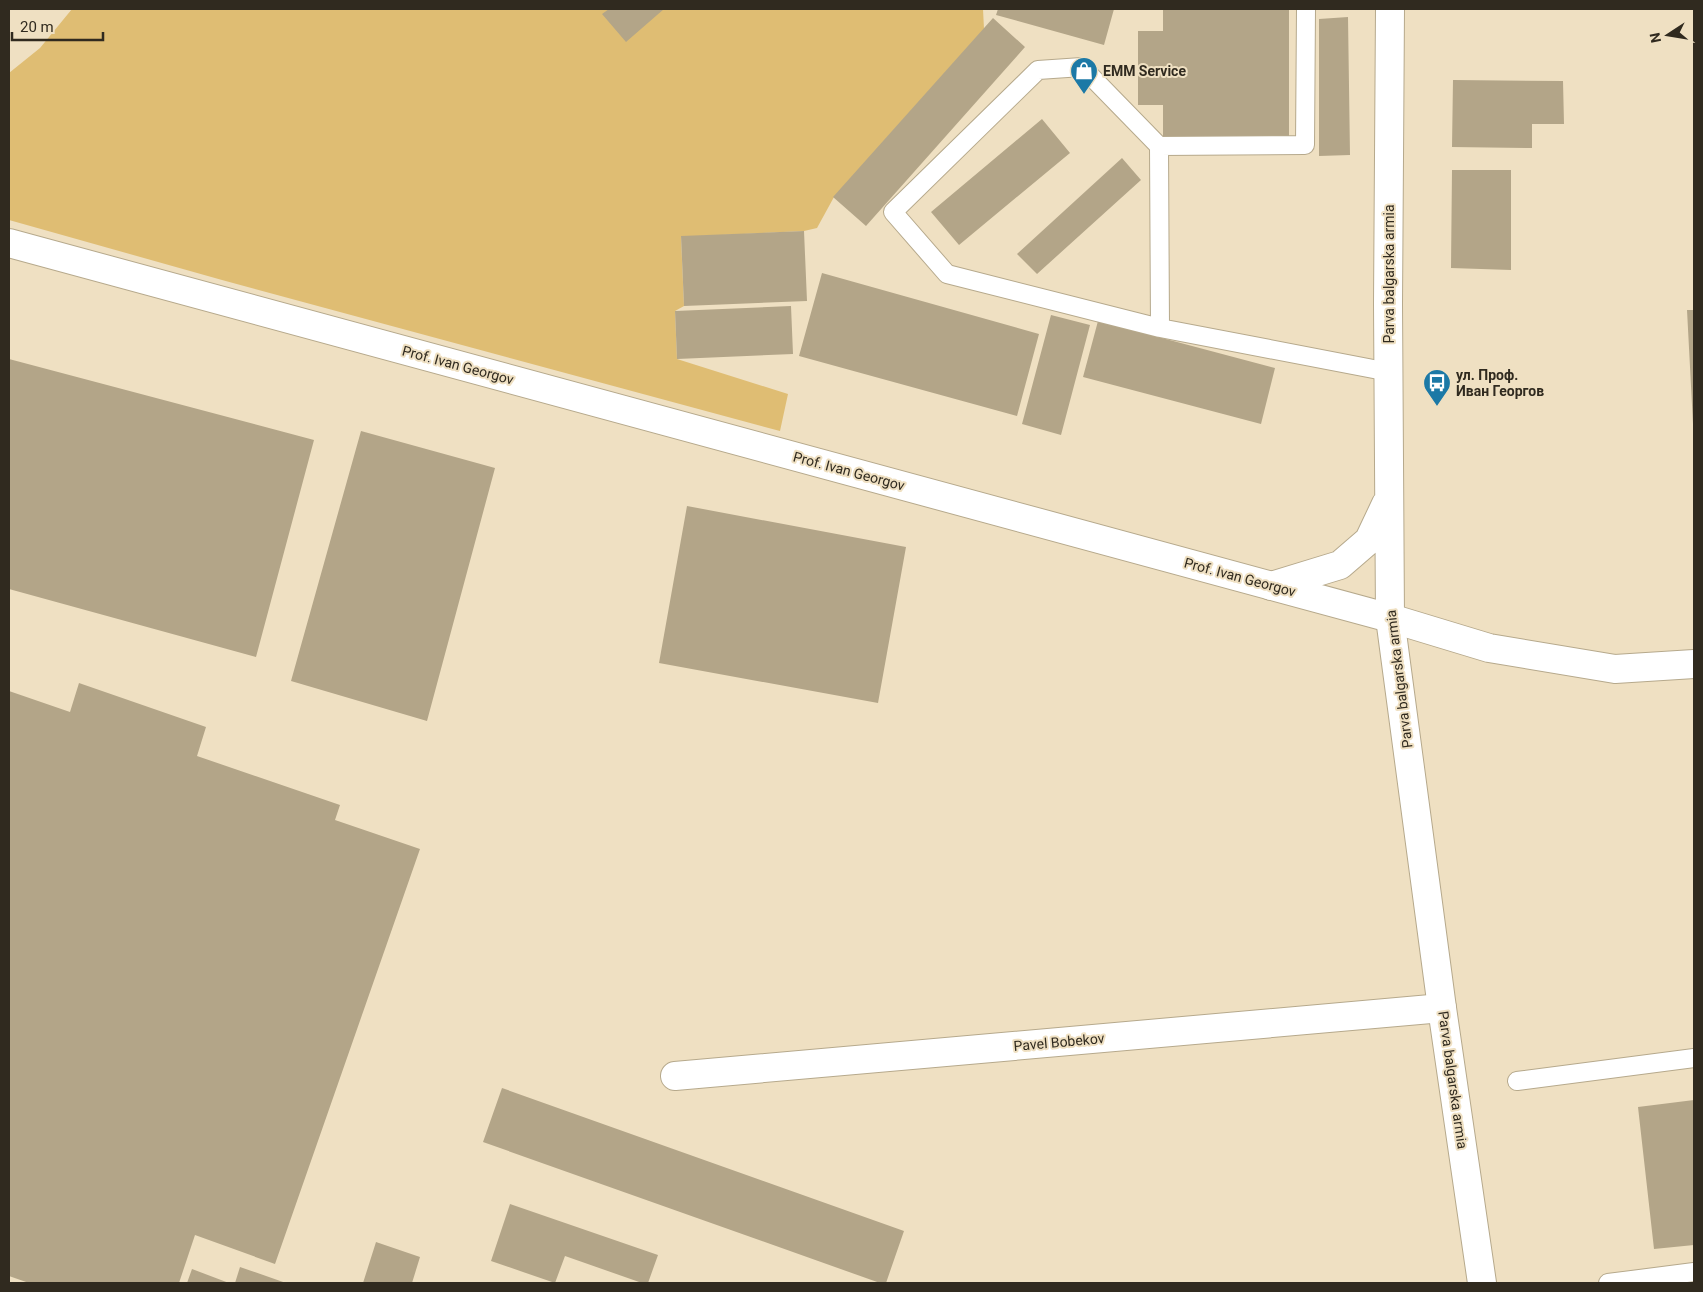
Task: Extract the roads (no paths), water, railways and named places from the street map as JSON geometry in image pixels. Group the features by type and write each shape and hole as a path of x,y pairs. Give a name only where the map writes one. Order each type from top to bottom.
{"street":[{"name":"Parva balgarska armia","path":"1390,9 1388,372 1390,618 1442,1008 1482,1283"},
{"name":"Prof. Ivan Georgov","path":"9,243 1390,618 1489,648 1614,668 1694,664"},
{"path":"1271,586 1340,565 1369,540 1389,498"},
{"name":"Pavel Bobekov","path":"675,1076 1442,1008"}],"lane":[{"path":"1158,146 1305,145 1306,9"},
{"path":"1160,328 1158,146 1082,67 1038,70 893,212 948,274 1160,328 1388,372"},
{"path":"1517,1081 1694,1058"},
{"path":"1608,1283 1694,1272"}],"place":[{"name":"EMM Service","path":"1084,95"},
{"name":"ул. Проф. Иван Георгов","path":"1437,407"}]}
